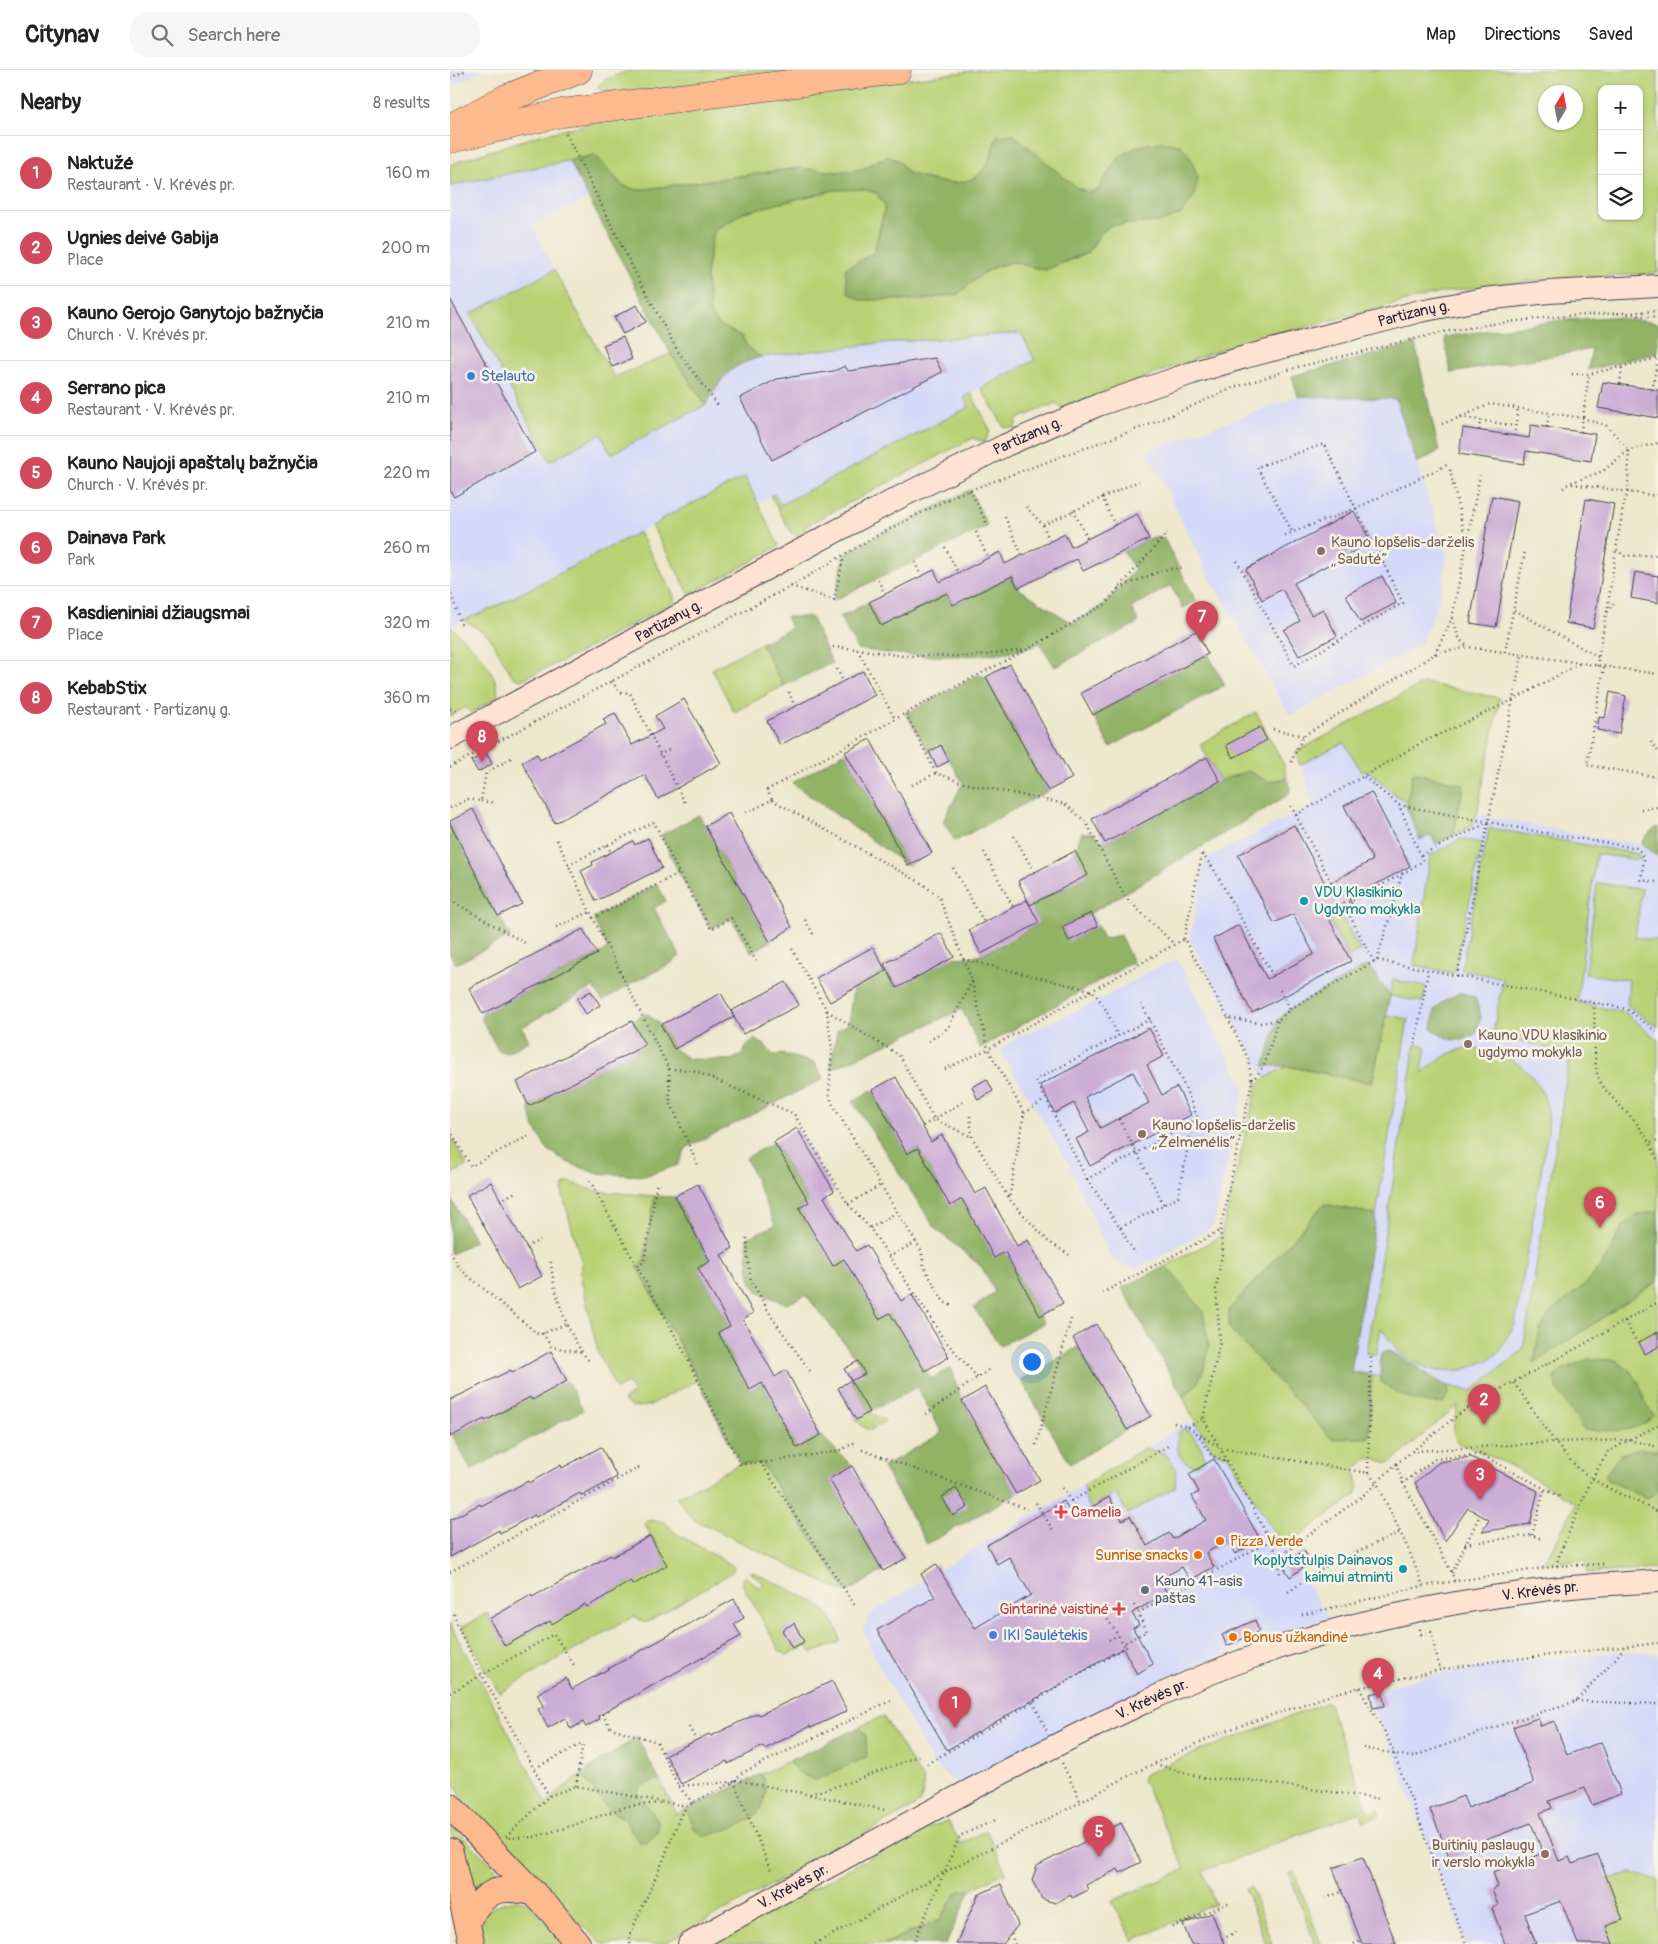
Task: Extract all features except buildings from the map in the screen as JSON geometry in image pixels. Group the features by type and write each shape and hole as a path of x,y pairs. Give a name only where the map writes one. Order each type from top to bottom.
{"highway":[{"path":"505,99 547,70"},
{"path":"450,128 505,99 578,70"},
{"path":"450,139 562,113 898,70"}],"main road":[{"path":"450,1806 579,1942"},
{"path":"450,1852 469,1933"},
{"path":"469,1933 477,1904 491,1893 508,1889 534,1893"}],"street":[{"name":"Partizanų g.","path":"450,738 900,497 1006,446 1098,405 1245,357 1420,311 1484,299 1549,292 1658,286"},
{"name":"V. Krėvės pr.","path":"689,1944 947,1802 1148,1699 1262,1653 1350,1627 1416,1611 1542,1590 1658,1581"}],"path":[{"path":"450,78 466,70"},
{"path":"562,113 567,138 677,350 719,407"},
{"path":"450,767 791,586 876,536 970,490 1151,424 1233,388 1298,367 1444,332 1502,322 1609,312 1658,311"},
{"path":"1609,312 1658,318"},
{"path":"1572,374 1589,374 1658,359 1652,390"},
{"path":"1620,384 1622,367"},
{"path":"1581,432 1589,374"},
{"path":"1442,424 1490,404 1583,418 1607,426 1629,450 1628,491 1624,503 1597,666"},
{"path":"1514,436 1518,408"},
{"path":"1547,427 1549,413"},
{"path":"1461,417 1515,426"},
{"path":"1479,430 1480,420"},
{"path":"1563,488 1570,483 1602,471 1629,450 1658,443"},
{"path":"1236,561 1294,666 1403,603 1324,444 1257,467 1292,531"},
{"path":"1285,535 1357,508 1449,464"},
{"path":"1450,470 1466,543"},
{"path":"1434,654 1452,618 1480,475"},
{"path":"1043,525 1139,481"},
{"path":"1570,483 1658,496"},
{"path":"970,490 988,526"},
{"path":"1102,497 1115,525"},
{"path":"1026,507 1043,525 1050,542"},
{"path":"1073,510 1087,538"},
{"path":"1005,517 1022,556"},
{"path":"976,532 988,558"},
{"path":"1009,1199 1024,1113 988,1049 972,982 939,897 923,884 772,800 767,790 895,719 1028,649 1105,604 1167,533"},
{"path":"945,547 958,573"},
{"path":"1616,549 1624,556 1658,555"},
{"path":"1505,652 1525,551"},
{"path":"791,586 834,600 844,555"},
{"path":"915,562 921,576"},
{"path":"1118,589 1164,570 1186,567"},
{"path":"1657,576 1658,571"},
{"path":"878,580 885,594"},
{"path":"450,590 461,624"},
{"path":"1606,614 1615,601"},
{"path":"1513,610 1598,657"},
{"path":"1452,618 1460,640 1468,647"},
{"path":"833,647 904,656 975,656 1028,649"},
{"path":"1291,762 1303,736 1434,654 1468,647 1658,674"},
{"path":"857,650 895,719"},
{"path":"1458,976 1522,655"},
{"path":"1296,815 1421,743 1513,700 1581,663"},
{"path":"1604,667 1587,765 1658,777"},
{"path":"837,668 843,682"},
{"path":"612,681 619,692 630,693 659,755 686,805"},
{"path":"789,692 795,707"},
{"path":"450,709 464,712"},
{"path":"906,714 936,773 963,783 1065,804 1086,822 1125,897 1174,944"},
{"path":"1273,729 1303,736"},
{"path":"1651,742 1658,750"},
{"path":"659,755 670,749"},
{"path":"481,750 483,754"},
{"path":"481,800 486,773 514,757"},
{"path":"912,785 936,773"},
{"path":"1364,777 1400,805 1636,848 1641,852 1644,860 1641,880 1656,882"},
{"path":"450,808 468,799 496,803"},
{"path":"746,813 772,800"},
{"path":"1376,961 1343,904 1402,874 1423,861 1400,805"},
{"path":"1291,806 1331,882"},
{"path":"1641,809 1658,807"},
{"path":"568,865 654,822 679,873 711,929 732,918 756,961"},
{"path":"1421,855 1488,822"},
{"path":"1014,836 1035,873"},
{"path":"557,840 590,912 669,1069 670,1101 698,1166"},
{"path":"607,844 611,852"},
{"path":"984,852 1013,907"},
{"path":"1273,976 1213,868 1202,854 1184,938 1248,1059 1252,1081 1220,1231 1223,1249 1216,1289 1220,1342 1203,1419 1279,1557 1280,1577"},
{"path":"953,868 984,922"},
{"path":"593,918 679,873"},
{"path":"1376,961 1402,874"},
{"path":"450,900 524,943"},
{"path":"556,927 590,912"},
{"path":"805,920 815,937"},
{"path":"945,1069 988,1049 1184,938"},
{"path":"792,949 827,1011 832,1050 829,1094 832,1103 921,1250 924,1268 944,1302 954,1307"},
{"path":"963,959 1093,991 1118,1036"},
{"path":"1252,1081 1264,1066 1278,1020 1290,1009 1376,961 1626,1009 1658,1033"},
{"path":"1416,1044 1428,970"},
{"path":"929,1041 948,1028 972,982"},
{"path":"1280,990 1290,1009"},
{"path":"1087,1179 1198,1119 1184,1085 1141,1002"},
{"path":"1594,1003 1598,1078 1613,1099 1651,1142 1658,1161"},
{"path":"827,1011 899,1056 934,1120 972,1137"},
{"path":"1110,1019 1114,1016"},
{"path":"1228,1018 1260,1023 1278,1020"},
{"path":"1136,1254 1087,1179 1036,1080 1150,1020"},
{"path":"669,1069 693,1070 794,1114 848,1204 870,1228 942,1337 978,1378"},
{"path":"1024,1113 1046,1100"},
{"path":"923,1126 963,1102"},
{"path":"970,1116 972,1137 1009,1199 1048,1242 1068,1255"},
{"path":"1119,1119 1164,1205"},
{"path":"1120,1228 1178,1197 1193,1121"},
{"path":"450,1130 471,1166 530,1135"},
{"path":"1651,1142 1658,1140"},
{"path":"590,1181 683,1350 740,1464 761,1463 838,1451 856,1442"},
{"path":"637,1266 644,1262 657,1182"},
{"path":"848,1204 881,1185"},
{"path":"500,1200 516,1192"},
{"path":"870,1228 897,1212"},
{"path":"1102,1293 1220,1231"},
{"path":"748,1238 748,1261 751,1280 773,1320 810,1371"},
{"path":"526,1247 540,1240"},
{"path":"889,1257 916,1242"},
{"path":"450,1252 460,1269 539,1335 566,1324"},
{"path":"551,1262 552,1277 566,1324 581,1352 590,1362"},
{"path":"1279,1557 1365,1494 1396,1464 1478,1401 1658,1302"},
{"path":"1036,1444 1071,1319"},
{"path":"1625,1321 1637,1344"},
{"path":"542,1333 552,1347 581,1352"},
{"path":"1371,1354 1368,1472 1377,1483 1423,1586"},
{"path":"926,1414 990,1368"},
{"path":"1514,1382 1556,1442 1576,1466 1592,1478 1658,1512"},
{"path":"1188,1427 1203,1419"},
{"path":"1174,1423 1188,1427 1220,1448 1368,1472"},
{"path":"1557,1566 1558,1558 1592,1478 1608,1452 1658,1425"},
{"path":"1196,1432 1211,1455 1228,1462"},
{"path":"1414,1451 1556,1442 1629,1440 1658,1447"},
{"path":"1071,1501 1168,1446"},
{"path":"862,1450 1027,1508"},
{"path":"1403,1483 1435,1459 1480,1454 1560,1497"},
{"path":"761,1463 856,1606"},
{"path":"1396,1464 1403,1483 1452,1573 1454,1581"},
{"path":"450,1572 642,1466"},
{"path":"1062,1488 1080,1514"},
{"path":"1532,1535 1545,1488"},
{"path":"1036,1503 1052,1530"},
{"path":"1452,1573 1480,1515"},
{"path":"1288,1592 1323,1568 1400,1532"},
{"path":"1465,1544 1532,1535 1541,1539"},
{"path":"1138,1613 1270,1541"},
{"path":"1411,1589 1421,1634 1431,1632 1440,1670"},
{"path":"926,1764 1033,1703 1126,1647 1126,1642 1147,1631 1134,1605"},
{"path":"1102,1611 1126,1647"},
{"path":"454,1614 459,1630 482,1675 549,1796"},
{"path":"450,1693 554,1634 576,1668"},
{"path":"1109,1640 1118,1635"},
{"path":"816,1944 943,1873 1154,1764 1222,1732 1340,1692 1440,1670 1480,1663 1658,1643"},
{"path":"1576,1701 1624,1647"},
{"path":"1359,1688 1387,1736 1466,1944"},
{"path":"664,1802 628,1806 534,1837 504,1838 549,1796 576,1786 664,1802 686,1806 735,1781 742,1773 892,1700"},
{"path":"1363,1748 1412,1757 1501,1725 1576,1701 1658,1704"},
{"path":"602,1714 611,1728 657,1742 678,1786 693,1803"},
{"path":"689,1727 696,1740"},
{"path":"535,1768 583,1743 576,1786"},
{"path":"810,1794 856,1780 922,1756"},
{"path":"1154,1764 1207,1779 1240,1779 1381,1799"},
{"path":"735,1781 770,1871"},
{"path":"678,1786 735,1781 886,1810"},
{"path":"630,1944 631,1932 686,1806"},
{"path":"913,1944 960,1836 995,1820"},
{"path":"1325,1898 1342,1892"},
{"path":"1172,1927 1228,1903"},
{"path":"1222,1938 1239,1931"},
{"path":"1011,1934 1015,1944"},
{"path":"1354,1944 1361,1941"}],"shaded area":[{"path":"450,70 482,70 450,87"},
{"path":"569,161 589,198 532,226 554,270 470,314 601,434 611,454 706,405 724,376 740,363 761,357 881,343 1021,333 1035,360 964,397 969,407 780,505 774,494 757,503 744,477 491,609 450,626 450,186"},
{"name":"Kauno lopšelis-darželis „Sadutė“","path":"1298,396 1396,399 1447,556 1440,599 1420,645 1290,716 1209,576 1148,451"},
{"name":"Kauno VDU klasikinio ugdymo mokykla","path":"1424,683 1500,698 1477,814 1616,841 1658,846 1658,1068 1570,1054 1560,1106 1523,1350 1471,1391 1351,1371 1408,1019 1381,1013 1265,1078 1190,940 1205,859 1314,805 1307,792 1306,777 1296,752"},
{"name":"Kauno lopšelis-darželis „Želmenėlis“","path":"1178,959 1244,1087 1213,1227 1136,1269 1113,1262 1067,1161 1000,1050 1018,1037 1100,1000 1146,973"},
{"path":"1195,1422 1213,1451 1228,1456 1329,1619 1248,1644 1140,1691 965,1781 952,1780 934,1764 878,1664 863,1630 869,1615 957,1559 1084,1485 1084,1493 1090,1508 1109,1497 1115,1493 1154,1450 1145,1448 1180,1427"},
{"name":"Buitinių paslaugų ir verslo mokykla","path":"1615,1652 1647,1652 1658,1655 1658,1944 1466,1944 1387,1736 1363,1694 1419,1678 1481,1667"}],"green space":[{"path":"629,70 814,70 617,95 604,92 597,87 607,79"},
{"path":"980,70 1658,70 1658,273 1540,280 1492,285 1449,291 1402,302 1222,349 1063,408 1056,403 1017,419 1015,428 1004,427 981,388 1035,360 1021,333 881,343 761,357 748,348 742,336 720,326 710,314 706,274 714,231 744,212 834,190 863,189 877,193 885,206 874,252 922,300 958,294 982,274 997,266 1013,262 1045,270 1088,253 1101,233 1110,225 1124,225 1117,159 1097,191 1089,191 1075,186 1045,162 997,136 990,158 984,169 968,181 958,183 937,181 907,173 899,161 887,156 862,169 836,172 798,168 638,190 623,186 595,155 450,186 450,165 537,136 613,118"},
{"path":"1013,134 1073,185 1087,193 1097,191 1117,159 1137,146 1162,142 1180,145 1190,156 1198,178 1194,197 1181,214 1162,222 1110,225 1101,233 1088,252 1045,270 1013,262 997,266 982,274 958,294 922,300 860,300 848,293 845,269 874,252 885,206 876,193 863,189 834,190 744,212 714,231 706,274 710,314 720,326 742,336 748,348 761,357 740,365 727,374 706,405 671,354 569,161 595,155 623,186 638,190 798,168 836,172 862,169 887,156 899,161 907,173 937,181 958,183 968,181 984,169 990,158 997,136"},
{"path":"554,270 614,377 671,354 706,405 611,454 601,434 550,461 470,314"},
{"path":"1610,317 1658,323 1658,352 1588,370 1592,349 1451,373 1444,337 1555,321"},
{"path":"1415,344 1439,451 1417,463 1396,399 1298,396 1292,376"},
{"path":"971,393 990,430 985,442 973,438 805,526 805,535 797,536 792,533 770,496 774,494 780,505 969,407 964,397"},
{"path":"745,477 779,546 690,595 652,526 661,521 661,519"},
{"path":"970,490 988,526 834,600 844,555 876,536"},
{"path":"639,532 673,594 675,602 577,654 521,680 513,677 489,636 464,620 491,609"},
{"path":"1163,537 1196,601 1182,608 1171,585 1131,608 1139,622 1055,667 1040,643 1015,651 964,656 910,655 857,649 840,617 869,602 881,626 947,593 953,605 1012,576 1018,588 1072,623 1105,604 1135,569 1123,552 1149,539"},
{"path":"786,617 811,617 832,663 783,686 761,643 791,628"},
{"path":"450,626 482,659 489,669 495,679 497,698 470,713 466,707 450,716"},
{"path":"761,643 783,686 734,712 712,669"},
{"path":"1208,654 1225,685 1110,747 1093,715"},
{"path":"978,675 986,677 1048,791 955,841 943,821 963,783 941,745 929,752 906,714"},
{"path":"1424,683 1500,698 1477,814 1472,826 1453,835 1464,786 1413,772 1407,801 1398,797 1369,771 1361,771 1344,742 1300,765 1296,752"},
{"path":"1256,712 1284,765 1287,778 1268,782 1248,771 1220,781 1200,744"},
{"path":"845,752 908,866 792,783"},
{"path":"1248,771 1268,782 1287,778 1290,789 1288,795 1091,913 1062,927 1069,940 1098,926 1103,939 1120,935 1133,962 980,1048 962,1009 830,1070 837,1031 848,1024 853,989 888,970 953,957 974,956 1009,941 1039,924 1030,905 1087,875 1075,851 1082,833 1091,833 1105,843 1220,781"},
{"path":"1413,772 1464,785 1453,835 1436,844 1431,835 1420,840 1406,806"},
{"path":"699,815 770,942 751,952 731,918 711,929 679,873 661,835"},
{"path":"450,824 510,936 456,964 450,954"},
{"path":"1658,827 1658,855 1653,854 1642,844 1648,834"},
{"path":"1489,828 1638,854 1641,860 1596,854 1577,1002 1626,1013 1658,1040 1658,1569 1587,1573 1585,1560 1540,1564 1550,1552 1576,1504 1518,1470 1456,1442 1453,1430 1458,1405 1390,1463 1369,1458 1354,1469 1359,1486 1356,1495 1283,1547 1228,1456 1213,1451 1195,1422 1183,1397 1196,1385 1204,1369 1166,1266 1221,1236 1257,1086 1265,1078 1287,1066 1372,1083 1387,1015 1408,1019 1376,1215 1324,1204 1229,1310 1369,1438 1371,1375 1449,1393 1445,1385 1471,1391 1523,1350 1570,1054 1493,1034 1503,978 1461,970"},
{"path":"1460,839 1482,843 1454,973 1414,965 1430,856"},
{"path":"1597,883 1642,889 1635,937 1658,941 1658,1027 1627,1005 1629,980 1585,974"},
{"path":"657,884 666,901 654,908 680,956 670,964 632,983 603,1001 593,987 522,1027 529,1041 507,1053 498,1050 481,1018 483,1014 608,949 593,918"},
{"path":"1336,906 1360,950 1349,956 1325,912"},
{"path":"1368,965 1390,996 1372,1083 1287,1066 1264,1066 1278,1020 1290,1009"},
{"path":"1393,980 1426,986 1423,1002 1390,996"},
{"path":"1460,993 1475,997 1481,1017 1476,1033 1464,1039 1454,1040 1432,1029 1435,1009 1445,1000"},
{"path":"647,1014 661,1025 674,1049 689,1059 731,1060 743,1054 747,1045 754,1039 765,1045 773,1055 782,1054 815,1063 823,1079 686,1148 678,1165 644,1176 595,1173 567,1162 547,1149 533,1124 529,1106 644,1045 632,1021"},
{"path":"1415,1044 1426,1046 1422,1073 1444,1057 1461,1049 1468,1048 1496,1053 1506,1057 1525,1069 1532,1077 1544,1096 1548,1110 1548,1131 1515,1324 1498,1353 1488,1360 1462,1370 1438,1371 1409,1360 1399,1352 1381,1328 1376,1355 1366,1353"},
{"path":"872,1090 907,1154 918,1148 950,1205 962,1199 994,1257 1005,1252 1044,1323 1000,1346 974,1308 995,1292 982,1267 935,1228 853,1102"},
{"path":"450,1135 467,1166 450,1175"},
{"path":"774,1142 809,1202 799,1208 833,1265 844,1259 879,1319 890,1313 931,1379 951,1368 962,1401 1016,1494 927,1544 883,1467 942,1433 917,1387 869,1412 851,1381 865,1373 858,1361 806,1295 787,1304 761,1293 754,1287 751,1281 748,1266 747,1238 775,1225 746,1158"},
{"path":"569,1182 596,1191 655,1196 644,1262 637,1266 698,1380 648,1406 632,1407 623,1400 634,1393 628,1383 616,1389 598,1352 580,1274 582,1264 562,1192 563,1186"},
{"path":"655,1196 675,1197 710,1261 698,1268 730,1326 719,1332 750,1390 762,1383 797,1448 821,1435 852,1466 829,1479 883,1571 847,1592 762,1463 740,1464 683,1350 637,1266 644,1262"},
{"path":"450,1197 475,1241 451,1254 450,1252"},
{"path":"1324,1204 1376,1215 1351,1371 1371,1375 1369,1438 1332,1439 1229,1328 1229,1310"},
{"path":"1658,1211 1658,1281 1534,1363 1540,1329 1551,1312 1590,1280 1609,1253 1623,1226 1634,1217"},
{"path":"1166,1266 1203,1311 1209,1347 1204,1369 1196,1385 1183,1397 1122,1288"},
{"path":"1078,1347 1127,1430 1070,1464 1021,1380"},
{"path":"1387,1351 1394,1353 1448,1387 1449,1393 1443,1403 1418,1401 1394,1391 1380,1381 1381,1354"},
{"path":"1588,1359 1616,1360 1631,1372 1639,1383 1646,1405 1654,1416 1647,1422 1630,1429 1612,1431 1584,1430 1557,1389 1554,1377 1562,1370"},
{"path":"567,1381 583,1410 471,1470 453,1436 484,1419 486,1421 530,1397 532,1400"},
{"path":"869,1412 885,1421 871,1430 865,1428 856,1420"},
{"path":"1182,1429 1194,1436 1205,1457 1204,1461 1195,1466 1184,1461 1179,1454 1178,1433"},
{"path":"1145,1448 1166,1454 1176,1468 1175,1487 1128,1514 1115,1493 1090,1508 1085,1498 1084,1485"},
{"path":"1639,1449 1658,1450 1658,1488 1655,1494 1646,1498 1607,1480 1605,1475 1621,1454"},
{"path":"761,1463 847,1592 835,1588 691,1518 677,1497 740,1464"},
{"path":"651,1520 665,1522 677,1534 733,1566 734,1569 731,1573 645,1623 634,1616 499,1693 462,1627 487,1613 506,1646 550,1621 552,1623 585,1604 587,1606 631,1581 633,1584 667,1565 644,1523"},
{"path":"751,1571 815,1602 832,1619 840,1642 812,1653 806,1646 787,1655 780,1651 742,1584 742,1579 745,1576 759,1588 764,1583"},
{"path":"450,1624 546,1802 581,1774 608,1809 625,1819 630,1830 657,1833 658,1820 637,1794 641,1786 659,1779 677,1814 687,1809 694,1828 750,1820 762,1807 766,1791 761,1774 789,1761 793,1768 866,1737 860,1727 883,1716 923,1780 923,1794 920,1802 913,1807 663,1944 605,1944 599,1941 503,1850 466,1806 450,1774"},
{"path":"1328,1702 1369,1813 1379,1809 1380,1815 1364,1822 1360,1812 1203,1871 1215,1904 1133,1940 1112,1901 1185,1869 1142,1779 1145,1774 1204,1749"},
{"path":"860,1727 866,1737 867,1757 816,1780 800,1773 789,1761"},
{"path":"637,1737 659,1779 641,1786 637,1794 658,1820 657,1833 647,1843 639,1842 625,1819 608,1809 581,1774"},
{"path":"761,1774 765,1787 764,1800 760,1809 753,1817 734,1827 704,1837 694,1828 687,1809"},
{"path":"948,1821 961,1844 986,1830 1006,1872 971,1889 957,1892 940,1919 884,1944 712,1944 920,1830"},
{"path":"452,1825 504,1877 486,1883 470,1894 461,1857 451,1829"},
{"path":"1294,1871 1321,1944 1315,1944 1289,1873"},
{"path":"1630,1873 1658,1880 1658,1944 1613,1944 1606,1926 1623,1920 1608,1879"},
{"path":"1251,1887 1272,1944 1266,1944 1245,1889"},
{"path":"971,1889 946,1944 884,1944 940,1919 957,1892"},
{"path":"517,1900 530,1903 564,1944 478,1944 481,1925 487,1912 499,1904"}],"place":[{"name":"Stelauto","path":"471,376"},
{"name":"Kauno lopšelis-darželis „Sadutė“","path":"1321,551"},
{"name":"Kasdieniniai džiaugsmai","path":"1202,642"},
{"name":"KebabStix","path":"482,762"},
{"name":"VDU Klasikinio Ugdymo mokykla","path":"1304,901"},
{"name":"Kauno VDU klasikinio ugdymo mokykla","path":"1468,1044"},
{"name":"Kauno lopšelis-darželis „Želmenėlis“","path":"1142,1134"},
{"name":"Dainava Park","path":"1600,1228"},
{"name":"Ugnies deivė Gabija","path":"1484,1425"},
{"name":"Kauno Gerojo Ganytojo bažnyčia","path":"1480,1500"},
{"name":"Camelia","path":"1061,1512"},
{"name":"Pizza Verde","path":"1220,1541"},
{"name":"Sunrise snacks","path":"1198,1555"},
{"name":"Koplytstulpis Dainavos kaimui atminti","path":"1403,1569"},
{"name":"Kauno 41-asis paštas","path":"1145,1590"},
{"name":"Gintarinė vaistinė","path":"1119,1609"},
{"name":"IKI Saulėtekis","path":"993,1635"},
{"name":"Bonus užkandinė","path":"1233,1637"},
{"name":"Serrano pica","path":"1378,1699"},
{"name":"Naktužė","path":"955,1728"},
{"name":"Buitinių paslaugų ir verslo mokykla","path":"1545,1854"},
{"name":"Kauno Naujoji apaštalų bažnyčia","path":"1099,1857"}]}
